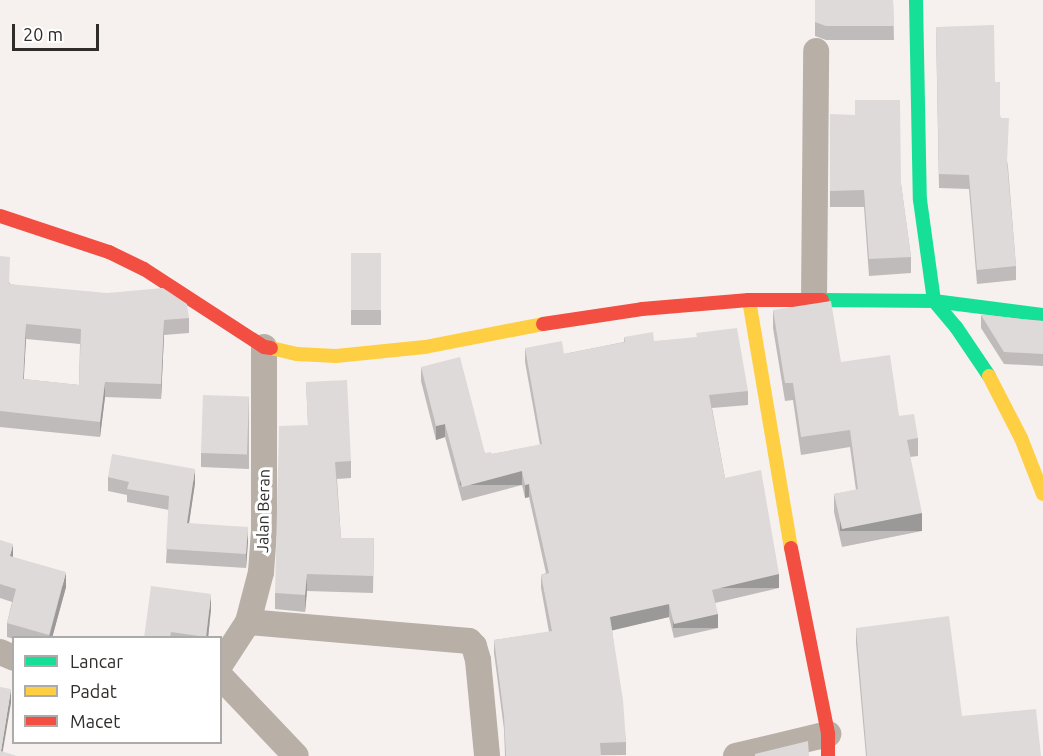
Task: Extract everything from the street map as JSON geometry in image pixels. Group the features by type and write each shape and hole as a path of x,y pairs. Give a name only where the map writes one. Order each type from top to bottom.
{"street":[{"path":"916,0 920,200 934,301 956,327 997,387 1021,438 1043,494"},
{"path":"814,301 816,51"},
{"path":"0,216 109,252 144,269 264,347 297,354 336,356 425,347 541,324 631,311 749,300 934,301 1043,315"},
{"path":"736,756 828,745 794,567 749,300"},
{"name":"Jalan Beran","path":"222,662 248,622 261,572 264,531 264,347"},
{"path":"248,622 469,641 474,646 478,660 488,756"},
{"path":"222,678 296,756"}],"building":[{"path":"815,0 893,0 894,26 826,26 815,22"},
{"path":"994,25 995,82 1000,82 1000,118 1009,118 1007,162 1016,266 977,270 969,175 939,174 936,27"},
{"path":"855,100 900,100 901,184 911,257 869,259 864,190 830,191 830,114 855,115"},
{"path":"351,253 381,253 381,310 351,310"},
{"path":"0,256 10,257 9,284 107,293 163,288 187,304 189,318 164,320 161,384 105,382 100,422 0,411","holes":["26,324 81,329 79,385 23,379"]},
{"path":"831,301 841,362 890,355 899,416 914,414 918,438 907,440 922,513 842,529 834,494 858,489 850,430 801,437 793,383 785,383 773,310"},
{"path":"981,315 1043,321 1043,354 1004,352"},
{"path":"737,328 748,391 709,395 725,478 761,470 779,574 712,590 718,614 674,624 669,604 610,617 623,700 626,742 600,743 601,756 506,756 504,716 494,640 552,631 541,575 549,573 529,484 525,485 522,471 462,487 445,424 436,426 421,367 460,357 485,453 491,452 492,454 542,444 525,348 562,341 564,354 625,342 624,337 653,332 654,341 697,337 696,333"},
{"path":"347,380 351,461 335,462 341,538 374,538 373,576 307,574 305,595 275,593 279,426 308,425 306,382"},
{"path":"203,395 249,397 247,455 201,453"},
{"path":"112,454 195,469 187,523 248,527 246,554 166,549 169,496 127,489 129,482 108,477"},
{"path":"0,540 13,544 10,556 66,572 49,635 7,623 16,589 0,584"},
{"path":"151,586 211,594 206,636 171,632 170,636 144,636"},
{"path":"949,616 962,716 1036,709 1041,756 867,756 856,628"},
{"path":"0,687 11,689 1,751 17,756 0,756"},
{"path":"808,741 809,756 755,756 755,754"}],"traffic: fast":[{"path":"916,0 920,200 934,301 956,327 989,376"},
{"path":"822,300 934,301 1043,315"}],"traffic: slow":[{"path":"749,300 791,548"},
{"path":"271,348 297,354 336,356 425,347 543,324"},
{"path":"989,376 1021,438 1043,494"}],"traffic: jam":[{"path":"0,216 109,252 144,269 264,347 271,348"},
{"path":"543,324 642,309 749,300 822,300"},
{"path":"791,548 828,734 828,756"}]}
